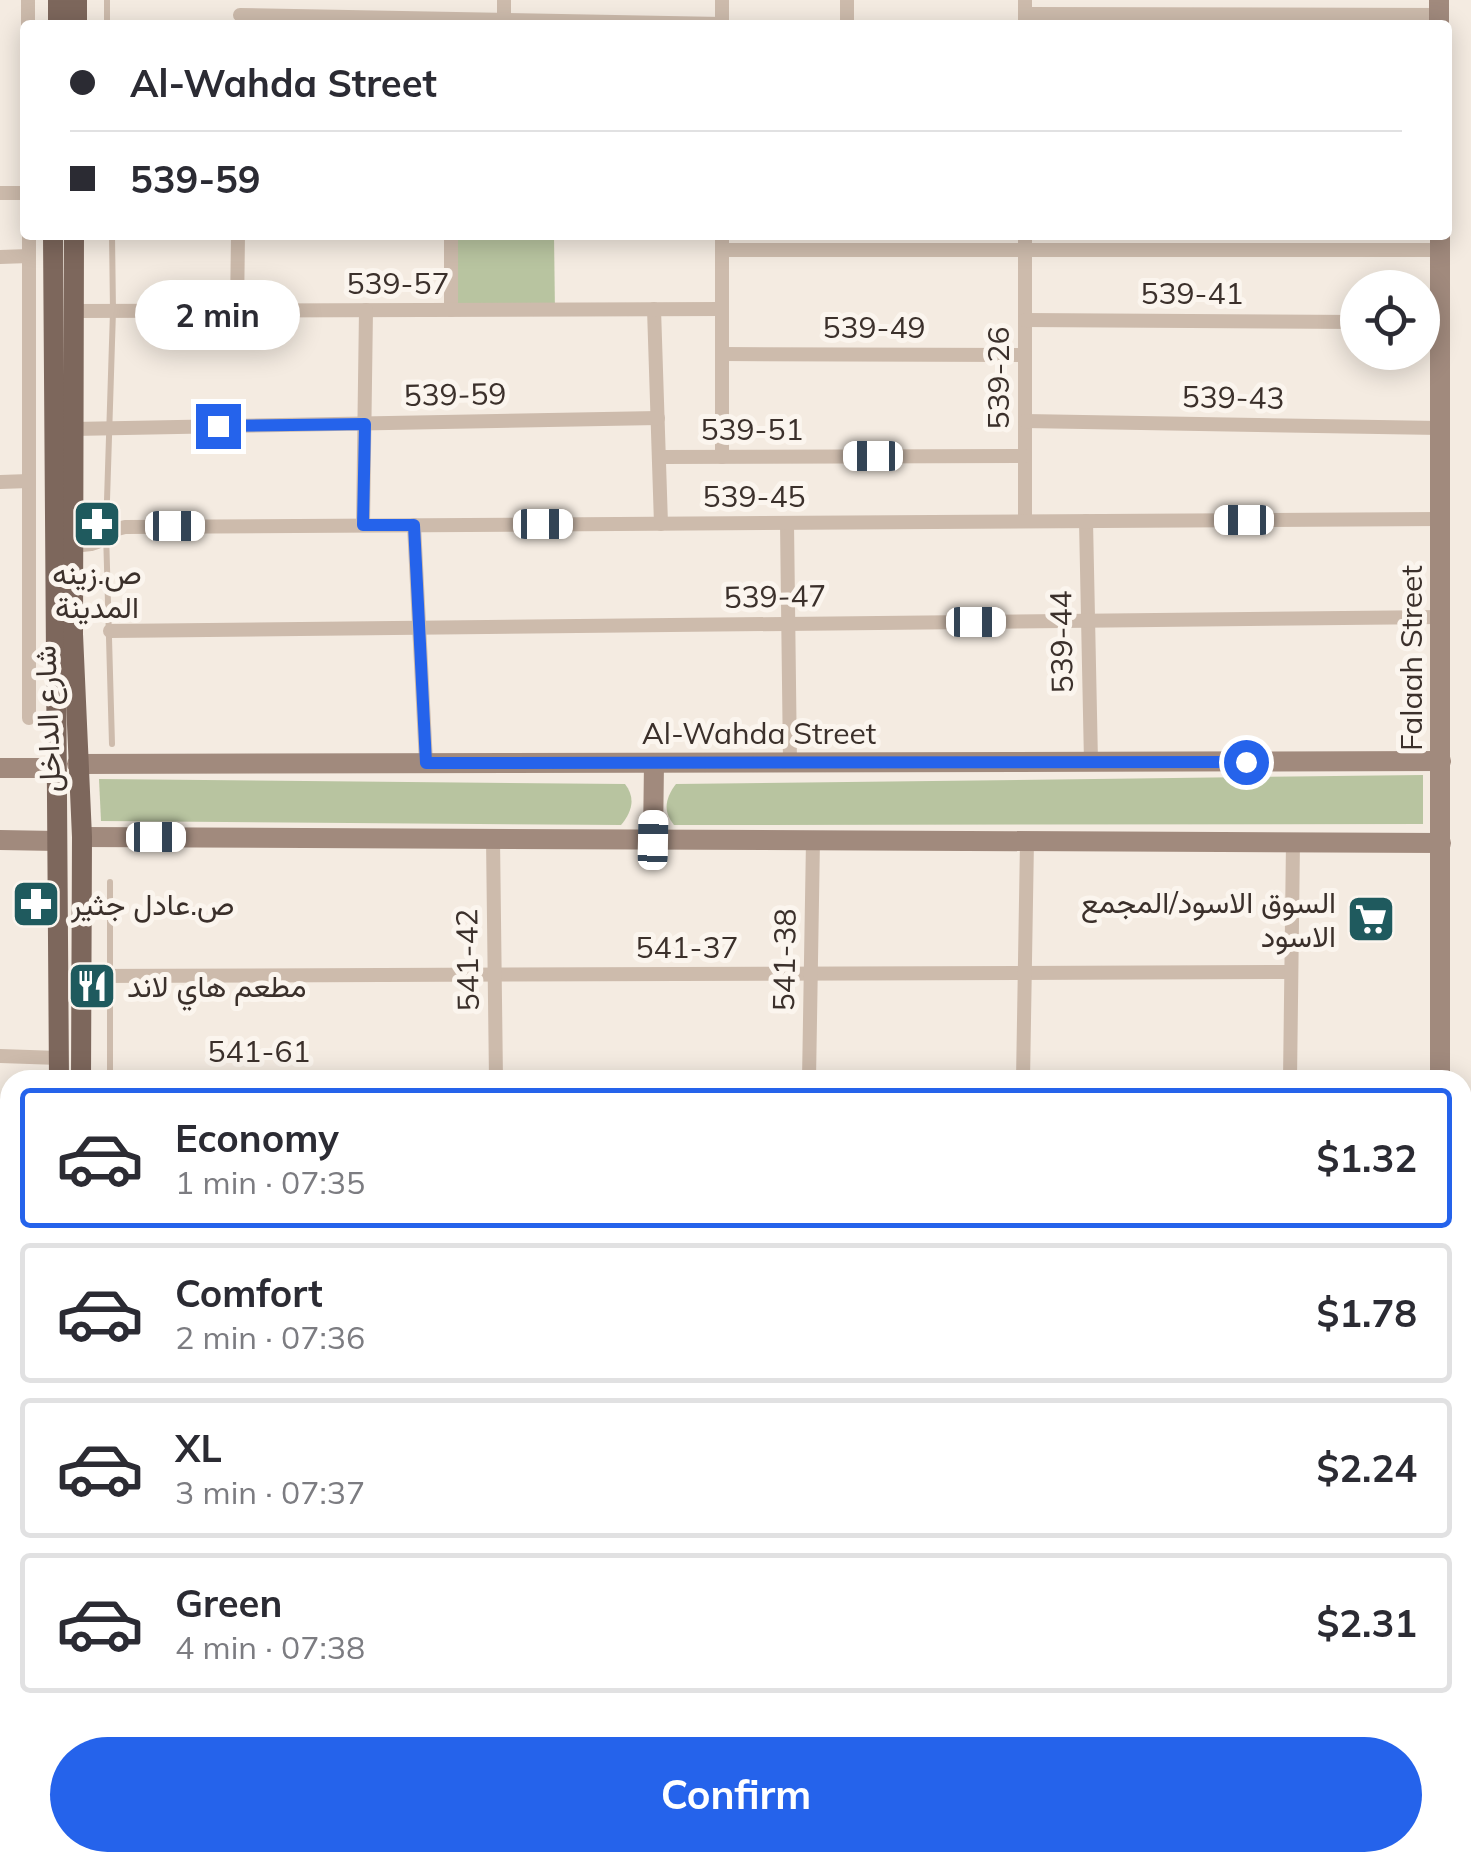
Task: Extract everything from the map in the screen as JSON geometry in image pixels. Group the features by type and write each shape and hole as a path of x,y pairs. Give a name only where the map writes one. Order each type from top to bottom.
{"main road":[{"name":"شارع الداخل","path":"54,240 64,544 82,837 82,1070"},
{"name":"شارع الداخل","path":"58,1070 55,768 73,428 74,240"}],"street":[{"path":"240,13 445,20"},
{"path":"1025,13 1439,13"},
{"path":"29,240 29,718"},
{"path":"236,311 238,240"},
{"path":"451,240 451,310"},
{"name":"539-26","path":"1025,242 1025,522"},
{"path":"722,457 722,243 1440,242"},
{"name":"Falaah Street","path":"1437,270 1440,242"},
{"path":"0,257 29,256"},
{"path":"654,309 661,524"},
{"name":"539-57","path":"74,312 722,309"},
{"path":"363,525 366,310"},
{"name":"539-41","path":"1025,320 1340,322"},
{"name":"539-49","path":"722,354 1025,355"},
{"name":"Falaah Street","path":"1435,370 1440,428 1440,1070"},
{"name":"539-59","path":"73,428 658,418"},
{"name":"539-43","path":"1025,421 1440,428"},
{"name":"539-51","path":"659,457 1025,456"},
{"path":"0,482 29,481"},
{"name":"539-45","path":"64,544 97,542 106,532 125,526 1440,519"},
{"name":"539-44","path":"1086,521 1091,762"},
{"path":"787,523 790,762"},
{"path":"414,525 426,763"},
{"path":"29,543 64,544"},
{"name":"539-47","path":"110,630 1441,617"},
{"name":"Al-Wahda Street","path":"77,764 1440,761"},
{"path":"653,840 654,763"},
{"path":"0,768 55,768"},
{"path":"82,837 1441,843"},
{"name":"541-42","path":"493,839 496,1070"},
{"path":"0,840 57,841"},
{"name":"541-38","path":"809,1070 813,840"},
{"path":"1023,1070 1027,841"},
{"path":"1290,1070 1292,842"},
{"name":"541-37","path":"82,976 1292,972"},
{"path":"0,1056 59,1058"}],"lane":[{"path":"112,240 106,532 112,744"},
{"path":"110,882 110,1070"}],"green space":[{"path":"451,240 554,240 555,313 451,310"},
{"path":"1423,775 1423,824 674,825 667,809 676,784"},
{"path":"99,779 625,784 631,794 631,805 621,825 101,821"}],"place":[{"name":"ص.زينه المدينة","path":"97,524"},
{"name":"ص.عادل جثير","path":"36,904"},
{"name":"السوق الاسود/المجمع الاسود","path":"1371,919"},
{"name":"مطعم هاي لاند","path":"92,986"}],"route":[{"path":"218,426 365,424 363,525 414,525 426,763 1246,762"}]}
